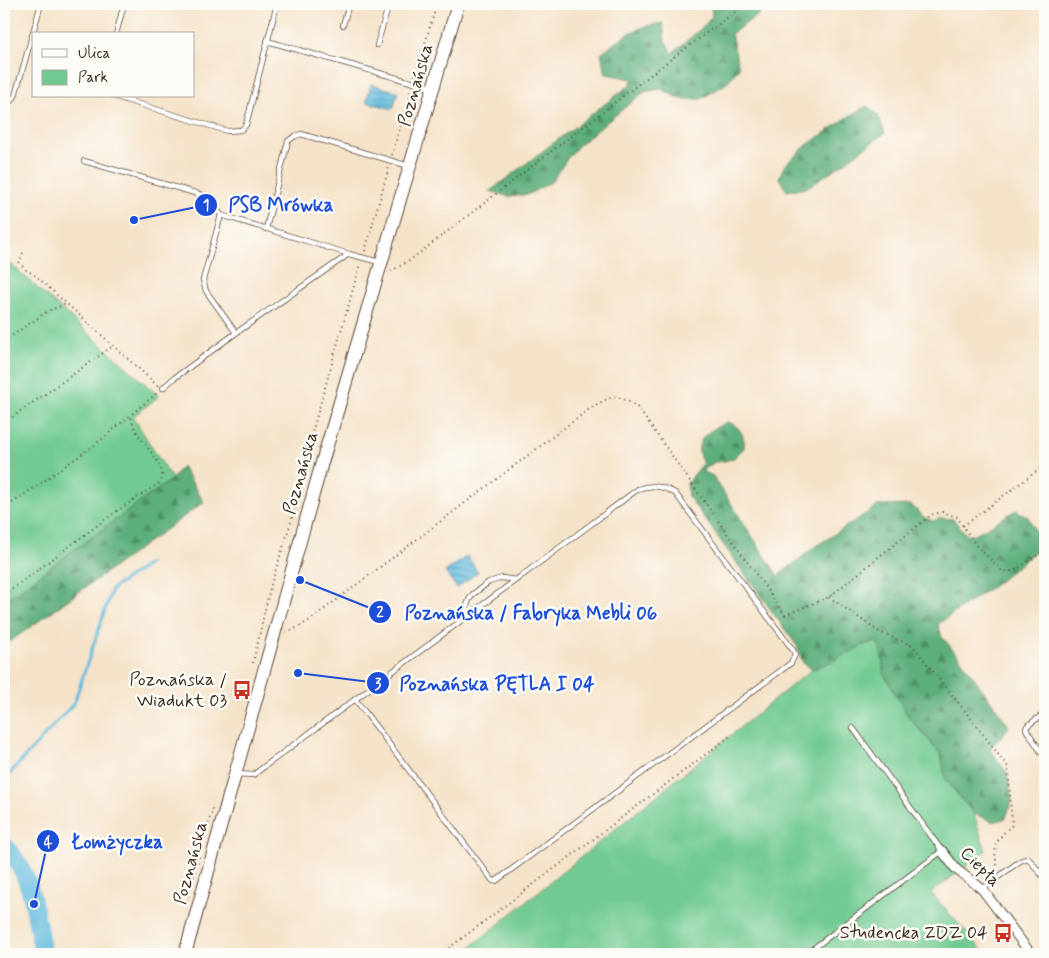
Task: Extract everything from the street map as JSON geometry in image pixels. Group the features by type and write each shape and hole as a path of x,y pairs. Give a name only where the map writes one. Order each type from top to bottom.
{"street":[{"name":"Poznańska","path":"185,954 273,634 458,4"},
{"name":"Ciepła","path":"942,851 956,869 982,889 1031,954"}],"lane":[{"path":"33,32 41,4"},
{"path":"117,32 124,4"},
{"path":"120,98 227,131 237,132 244,128 277,4"},
{"path":"343,25 349,4"},
{"path":"377,45 389,4"},
{"path":"4,102 12,100 15,96 32,36"},
{"path":"267,41 433,88"},
{"path":"266,229 288,141 291,138 301,134 390,162 410,166"},
{"path":"84,161 202,195 212,203 221,215 363,258 380,267"},
{"path":"221,215 203,280 204,287 236,333"},
{"path":"163,388 236,333 349,254"},
{"path":"234,773 253,775 355,699 638,490 646,486 666,488 675,492 795,655 791,662 496,881 493,880 355,699"},
{"path":"463,620 469,600 473,594 489,582 502,578 517,580"},
{"path":"1045,713 1027,726 1026,729 1045,758"},
{"path":"806,954 942,851 853,728"},
{"path":"982,889 1020,861 1028,858 1045,879"}],"path":[{"path":"253,666 268,593 308,466 312,433 436,4"},
{"path":"380,267 392,271 409,261 679,53 746,4"},
{"path":"4,509 96,444 163,388 154,384 36,276 25,269 19,262 23,253"},
{"path":"4,341 48,311 66,304"},
{"path":"4,423 113,346"},
{"path":"273,634 293,630 310,620 588,410 607,398 618,396 623,397 638,408 785,615 829,597 931,515 942,512 957,517 975,544 1002,571 1014,571 1045,550"},
{"path":"4,594 162,480 159,466 136,432 131,416"},
{"path":"963,526 1045,465"},
{"path":"829,597 882,633 912,646 976,724 1008,767 1012,825 1000,836 994,850 997,868 1001,875"},
{"path":"440,954 730,736"},
{"path":"186,906 215,802"}],"green space":[{"path":"711,4 771,4 731,34 739,68 726,84 701,99 680,99 661,89 644,92 581,143 569,156 551,182 529,194 510,197 490,191 630,85 633,79 606,74 601,53 630,33 644,27 663,23 665,40 672,53 704,26 712,16"},
{"path":"867,106 878,115 885,133 806,188 787,191 779,178 784,166 807,145"},
{"path":"6,260 159,396 133,417 172,479 4,601 4,263"},
{"path":"727,422 735,425 740,431 744,439 744,448 734,458 715,462 702,471 713,476 778,576 813,548 878,506 911,505 924,517 933,521 940,518 953,519 968,536 986,528 1016,510 1028,517 1043,544 996,584 938,624 942,637 960,658 1009,726 990,749 1007,773 1012,800 1006,818 994,822 974,814 946,780 941,755 909,717 885,676 881,651 877,641 865,644 833,661 812,669 803,663 797,646 688,496 687,483 703,464 699,449 700,443 707,433"},
{"path":"182,466 204,502 4,646 4,601 172,479"},
{"path":"877,641 881,651 885,676 909,717 941,755 946,780 974,814 986,851 931,893 986,954 462,954 812,669"}],"water":[{"path":"371,84 398,92 393,109 366,102"},
{"path":"467,556 478,572 457,588 445,572"}],"waterway":[{"path":"4,780 74,703 112,589 150,563"},
{"path":"4,845 14,857 28,883 43,954"}],"place":[{"name":"PSB Mrówka","path":"134,220"},
{"name":"Poznańska / Fabryka Mebli 06","path":"300,580"},
{"name":"Poznańska PĘTLA I 04","path":"298,673"},
{"name":"Poznańska / Wiadukt 03","path":"242,690"},
{"name":"Łomżyczka","path":"34,904"},
{"name":"Studencka ZDZ 04","path":"1003,933"}]}
